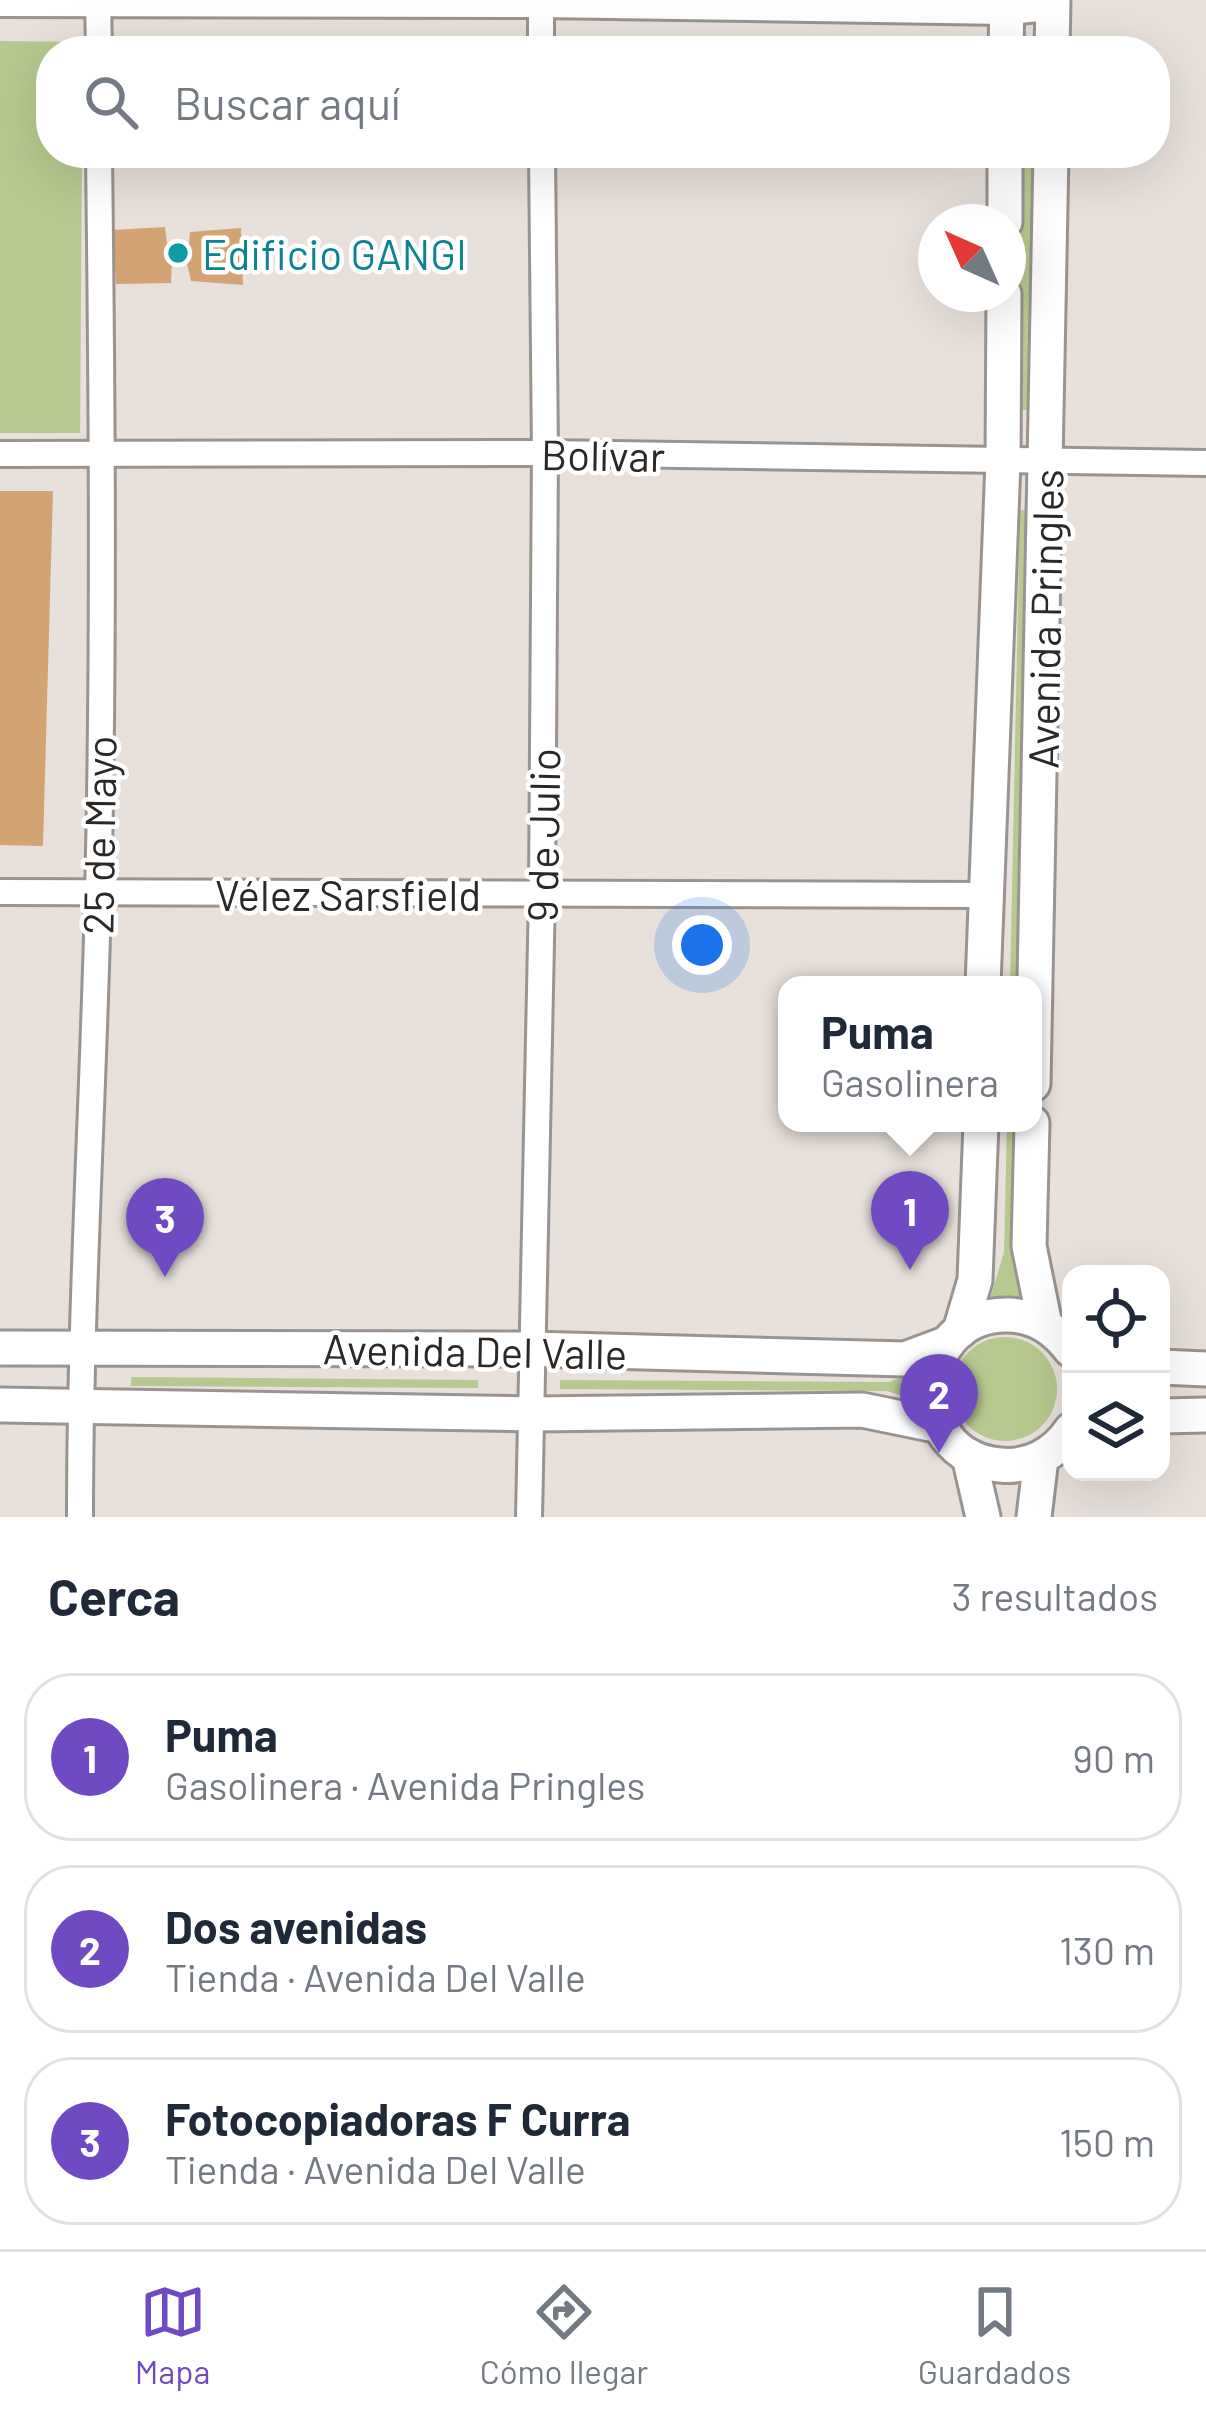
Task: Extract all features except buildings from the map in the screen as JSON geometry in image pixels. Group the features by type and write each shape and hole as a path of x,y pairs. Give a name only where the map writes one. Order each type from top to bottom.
{"main road":[{"path":"1052,36 1053,4"},
{"path":"1006,36 1007,6"},
{"path":"1005,168 1005,204"},
{"name":"Avenida Pringles","path":"1036,976 1051,168"},
{"name":"Avenida Pringles","path":"983,976 1003,460 1004,312"},
{"path":"981,1132 975,1280 931,1383 940,1426 969,1456 1005,1466 1041,1458 1062,1440"},
{"path":"1032,1132 1029,1246 1045,1324 1062,1341"},
{"name":"Avenida Del Valle","path":"0,1348 531,1349 905,1359 954,1337 980,1319 1024,1316 1045,1324"},
{"path":"1170,1367 1206,1369"},
{"name":"Avenida Del Valle","path":"0,1405 533,1414 862,1410 940,1426"},
{"path":"1170,1415 1206,1414"},
{"path":"969,1456 983,1517"},
{"path":"1034,1517 1041,1458"}],"street":[{"path":"98,3 99,36"},
{"path":"540,3 541,36"},
{"path":"0,4 1053,4"},
{"name":"25 de Mayo","path":"80,1517 98,895 100,168"},
{"name":"9 de Julio","path":"529,1517 542,894 542,168"},
{"name":"Bolívar","path":"0,454 545,453 1206,463"},
{"name":"Vélez Sarsfield","path":"0,892 985,895"}],"green space":[{"path":"0,41 36,41 36,168 82,168 80,433 0,433"},
{"path":"1022,168 1033,168 1030,410 1019,410 1020,312 1026,312"},
{"path":"1020,510 1032,510 1021,976 1010,976"},
{"path":"1007,1132 1018,1132 1027,1306 988,1306 1004,1252"},
{"path":"1005,1337 1025,1341 1042,1352 1053,1369 1057,1389 1053,1409 1042,1426 1025,1437 1005,1441 985,1437 968,1426 957,1409 953,1389 957,1369 968,1352 985,1341"},
{"path":"922,1371 921,1402 887,1391 560,1389 560,1380 888,1382"},
{"path":"131,1377 478,1380 478,1388 131,1386"}],"place":[{"name":"Edificio GANGI","path":"178,253"},
{"name":"Puma","path":"910,1270"},
{"name":"Fotocopiadoras F Curra","path":"165,1277"},
{"name":"Dos avenidas","path":"939,1453"}]}
